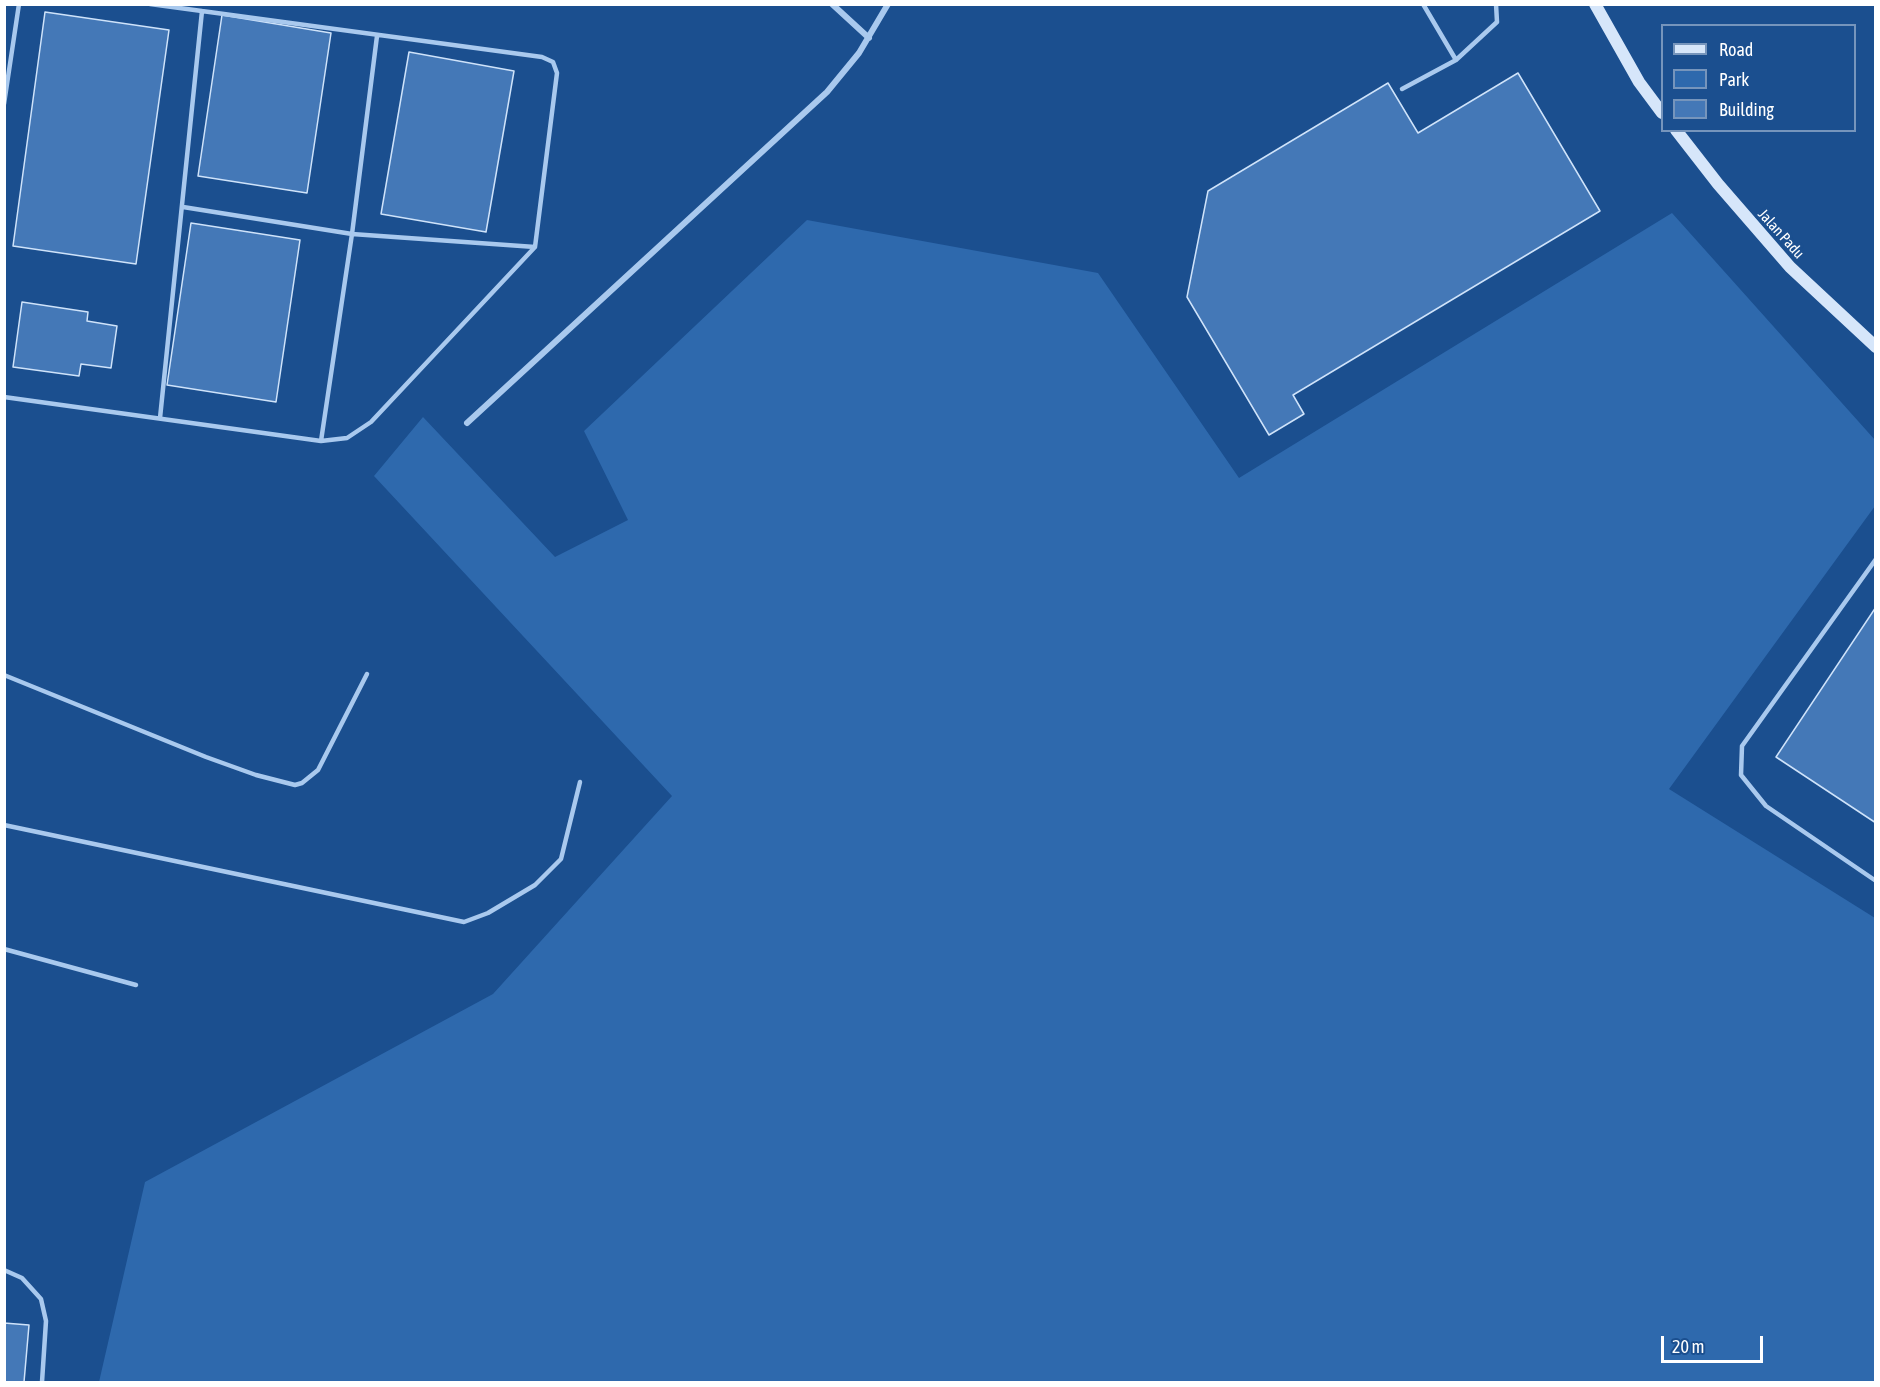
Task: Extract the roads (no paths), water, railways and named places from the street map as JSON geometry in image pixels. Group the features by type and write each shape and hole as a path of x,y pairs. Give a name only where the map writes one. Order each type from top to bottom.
{"street":[{"path":"832,4 869,38"},
{"path":"467,423 827,92 869,38 888,4"},
{"path":"1598,6 1639,82 1661,111"},
{"name":"Jalan Padu","path":"1678,132 1718,184 1790,267 1875,347"}],"lane":[{"path":"4,104 19,4"},
{"path":"4,397 321,441 347,438 371,422 535,247 557,73 553,62 542,57 150,4"},
{"path":"1423,4 1456,60"},
{"path":"1402,89 1456,60 1497,22 1496,4"},
{"path":"160,418 202,11"},
{"path":"321,441 352,234 377,36"},
{"path":"183,207 352,234 535,247"},
{"path":"1875,559 1742,746 1741,775 1766,806 1875,881"},
{"path":"4,675 206,757 256,775 295,785 302,783 318,770 367,674"},
{"path":"4,825 464,922 488,913 535,885 561,859 580,782"},
{"path":"4,949 136,986"},
{"path":"4,1270 22,1278 41,1299 46,1321 42,1383"}]}
